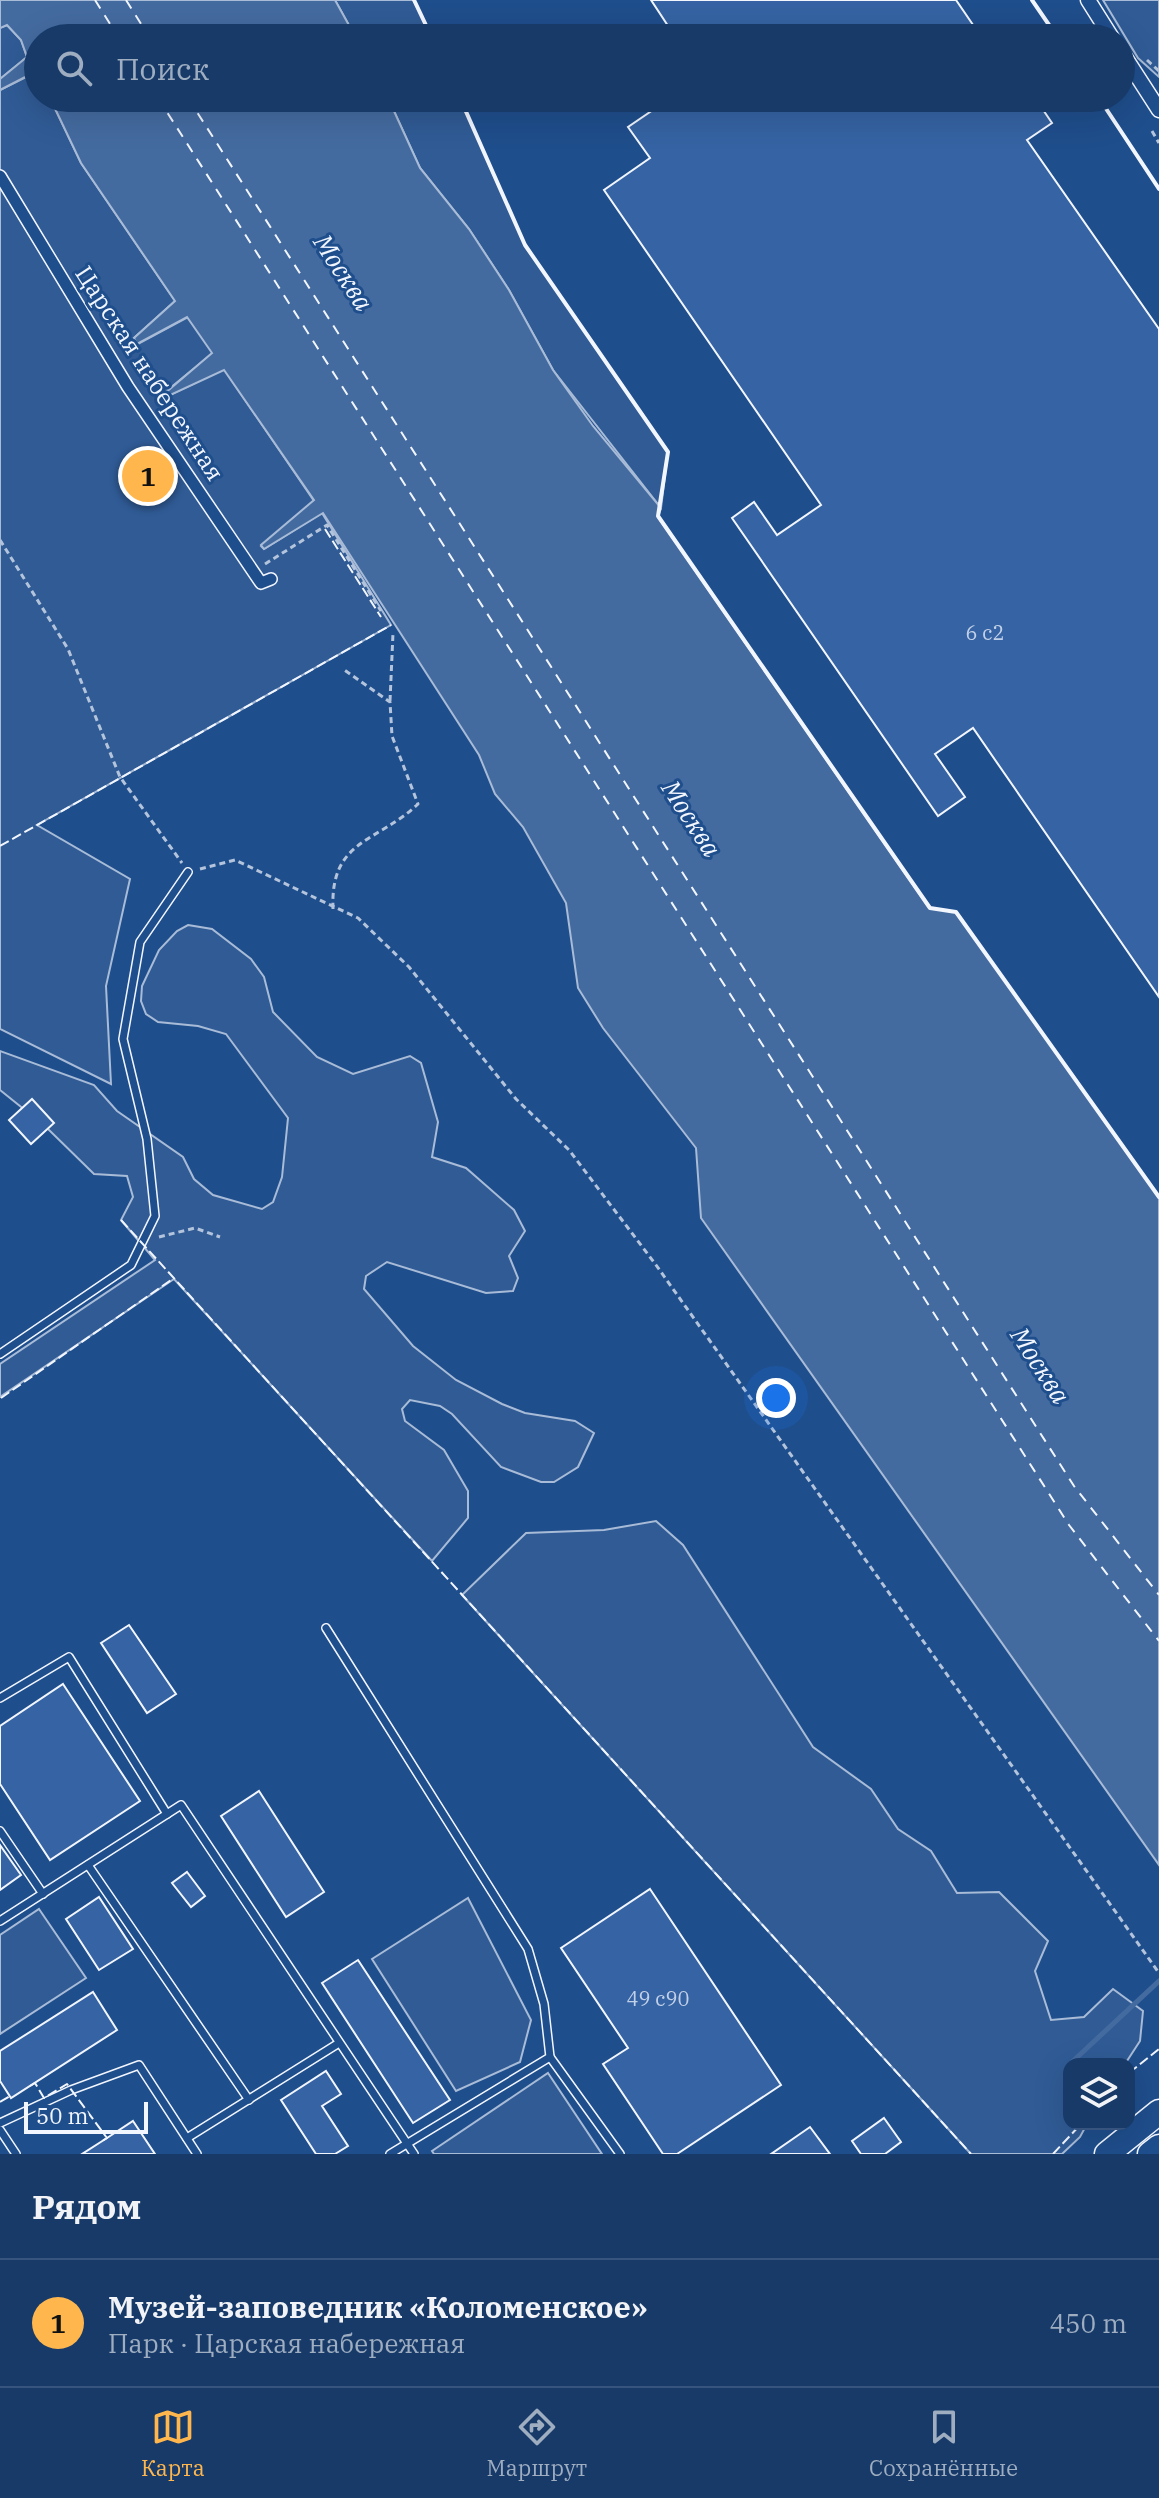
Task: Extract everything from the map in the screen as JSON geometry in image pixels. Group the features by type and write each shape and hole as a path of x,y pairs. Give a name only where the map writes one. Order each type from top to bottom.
{"main road":[{"path":"1107,2154 1159,2112"},
{"path":"1150,2154 1159,2147"}],"street":[{"path":"1088,0 1103,24"},
{"path":"1135,73 1159,110"},
{"name":"Царская набережная","path":"0,176 128,387 261,583 271,579"}],"lane":[{"path":"0,1354 131,1265 155,1216 147,1139 123,1039 140,942 188,872"},
{"path":"326,1628 528,1949 544,2004 550,2057 620,2154"},
{"path":"0,1698 69,1657 167,1814"},
{"path":"0,1921 181,1805 414,2154"},
{"path":"0,1831 43,1894"},
{"path":"88,1865 249,2100"},
{"path":"187,2138 339,2043"},
{"path":"390,2154 550,2057"},
{"path":"0,2123 71,2090 139,2065 197,2154"},
{"path":"0,2130 16,2154"}],"path":[{"path":"1143,57 1159,71"},
{"path":"1152,131 1159,143"},
{"path":"262,566 327,525 381,611"},
{"path":"0,540 68,649 120,777 188,872 235,860 333,909 358,918 409,967 516,1099 569,1150 656,1265 1159,1973"},
{"path":"333,909 332,895 342,859 356,845 400,822 418,804 392,736 393,633"},
{"path":"343,669 390,702"},
{"path":"143,1241 195,1228 220,1237"}],"shaded area":[{"path":"335,0 414,0 425,24 348,24"},
{"path":"1103,0 1159,0 1159,77 1135,53 1135,24 1117,24"},
{"path":"7,25 21,40 24,59 0,79 0,28"},
{"path":"24,78 24,112 57,112 81,163 175,301 134,338 138,344 188,317 213,353 164,393 166,397 224,369 314,501 261,546 264,549 322,513 391,625 37,825 130,879 106,986 111,1084 0,1029 0,90"},
{"path":"394,112 466,112 525,245 668,452 661,508 553,370 509,290 469,229 420,168"},
{"path":"188,925 212,929 251,959 264,977 273,1012 317,1057 353,1074 410,1056 421,1063 438,1122 432,1157 466,1168 514,1210 525,1231 509,1256 518,1278 513,1291 486,1293 387,1262 366,1276 364,1289 413,1346 456,1380 525,1413 575,1421 594,1433 578,1467 554,1482 541,1482 501,1467 452,1414 440,1406 410,1400 402,1409 405,1421 444,1450 468,1491 468,1518 432,1561 174,1279 0,1397 0,1364 155,1260 121,1220 133,1197 127,1176 94,1174 46,1127 0,1090 0,1051 94,1085 117,1111 183,1157 194,1179 213,1195 262,1209 273,1202 282,1177 288,1118 226,1034 198,1026 158,1022 146,1014 141,1001 142,986 159,950 177,931"},
{"path":"656,1521 683,1545 813,1747 871,1789 898,1829 931,1851 957,1893 999,1892 1048,1941 1035,1971 1051,2020 1084,2017 1113,1989 1143,2011 1140,2041 1129,2058 1063,2058 1063,2130 1084,2130 1062,2154 971,2154 462,1595 526,1533 604,1530"},
{"path":"468,1898 531,2020 520,2062 456,2091 372,1959"},
{"path":"39,1909 86,1978 0,2034 0,1935"},
{"path":"548,2073 602,2154 434,2154 432,2151"}],"water":[{"path":"0,0 335,0 348,24 24,24 24,48 21,40 7,25 0,28"},
{"path":"24,59 24,78 0,90 0,79"},
{"name":"Москва","path":"57,112 394,112 420,168 469,229 509,290 553,370 593,426 661,508 658,517 929,908 956,912 1159,1197 1159,1865 701,1218 696,1148 603,1028 578,988 566,903 523,827 495,794 479,755 323,513 264,549 261,545 314,500 224,370 166,397 164,394 212,353 187,317 137,344 134,338 175,301 81,163"}],"building":[{"path":"651,0 956,0 972,24 667,24"},
{"path":"650,112 1045,112 1052,123 1027,140 1159,329 1159,997 973,728 935,754 965,797 938,816 732,518 754,502 777,535 821,505 604,190 650,158 628,127"},
{"path":"32,1099 54,1123 31,1144 9,1120"},
{"path":"129,1625 176,1694 147,1713 101,1643"},
{"path":"63,1684 140,1801 50,1860 0,1784 0,1726"},
{"path":"259,1791 324,1892 286,1917 221,1816"},
{"path":"0,1845 21,1875 0,1890"},
{"path":"187,1872 205,1896 191,1907 172,1883"},
{"path":"650,1889 781,2085 677,2154 663,2154 603,2064 628,2048 561,1948"},
{"path":"99,1897 133,1949 99,1970 66,1919"},
{"path":"358,1960 450,2100 413,2123 322,1983"},
{"path":"93,1992 117,2030 11,2098 0,2081 0,2051"},
{"path":"326,2071 341,2094 322,2106 348,2146 335,2154 316,2154 281,2100"},
{"path":"884,2118 901,2142 885,2154 861,2154 852,2141"},
{"path":"133,2121 155,2154 82,2154 107,2138"},
{"path":"810,2127 830,2154 771,2154"}],"waterway":[{"path":"1076,2058 1159,1981"}],"ferry route":[{"path":"95,0 110,24"},
{"path":"126,0 141,24"},
{"path":"167,112 1069,1525 1159,1641"},
{"path":"197,112 1074,1486 1159,1595"}],"fence":[{"path":"325,529 381,617"},
{"path":"0,846 391,625"},
{"path":"121,1220 971,2154"},
{"path":"1,1398 174,1278"},
{"path":"1135,2068 1159,2049"},
{"path":"30,2086 35,2083 44,2098 67,2084 107,2138 102,2141"},
{"path":"0,2102 12,2095"},
{"path":"1053,2154 1075,2130"}],"wall":[{"path":"414,0 425,24"},
{"path":"1032,0 1048,24"},
{"path":"466,112 525,245 668,452 658,516 930,908 956,912 1159,1197"},
{"path":"1108,112 1159,189"}],"place":[{"name":"Музей-заповедник «Коломенское»","path":"148,476"}]}
